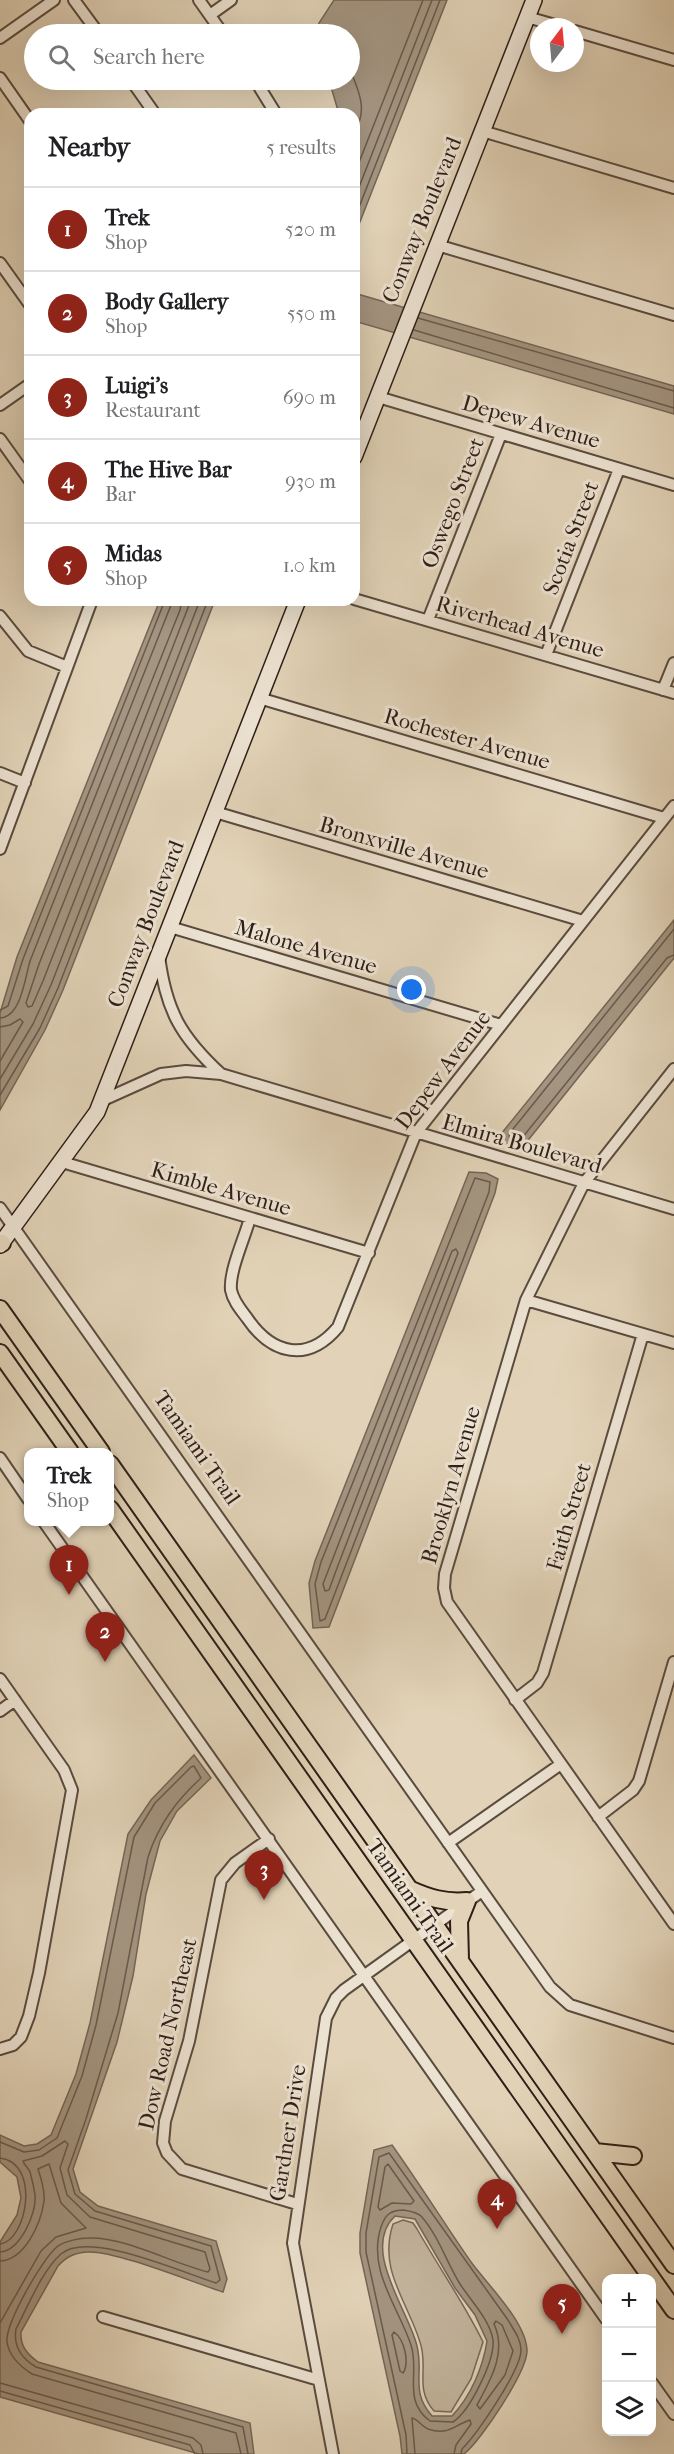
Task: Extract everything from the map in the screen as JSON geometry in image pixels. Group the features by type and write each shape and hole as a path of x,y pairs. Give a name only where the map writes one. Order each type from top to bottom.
{"main road":[{"path":"0,1309 98,1448"},
{"path":"0,1353 67,1448"},
{"name":"Tamiami Trail","path":"114,1470 674,2265"},
{"name":"Tamiami Trail","path":"114,1515 674,2310"},
{"path":"409,1889 432,1899 448,1902 467,1901 458,1930 460,1961"},
{"path":"595,2152 633,2156 625,2178 624,2192"}],"street":[{"path":"0,38 54,0"},
{"path":"74,0 92,24"},
{"path":"199,0 217,24"},
{"path":"210,15 231,0"},
{"name":"Conway Boulevard","path":"360,442 534,0"},
{"path":"584,34 674,60"},
{"path":"0,78 24,112"},
{"path":"138,90 151,108"},
{"path":"261,90 272,108"},
{"path":"482,131 674,188"},
{"path":"437,245 674,315"},
{"path":"0,263 24,297"},
{"path":"0,405 24,388"},
{"name":"Depew Avenue","path":"378,397 674,485"},
{"name":"Oswego Street","path":"428,620 501,434"},
{"path":"0,439 24,473"},
{"name":"Scotia Street","path":"546,655 619,469"},
{"name":"Riverhead Avenue","path":"360,600 669,692"},
{"path":"0,849 90,606"},
{"name":"Conway Boulevard","path":"1,1244 97,1112 296,606"},
{"path":"0,615 28,651 68,667"},
{"path":"669,692 674,663"},
{"name":"Rochester Avenue","path":"259,698 664,818"},
{"path":"0,773 25,783"},
{"name":"Depew Avenue","path":"250,1218 231,1289 234,1300 254,1329 276,1347 304,1350 329,1338 338,1327 416,1133 674,806"},
{"name":"Bronxville Avenue","path":"214,812 583,921"},
{"name":"Malone Avenue","path":"170,927 501,1025"},
{"name":"Elmira Boulevard","path":"159,954 165,990 178,1026 191,1046 221,1074"},
{"name":"Elmira Boulevard","path":"101,1101 161,1074 186,1071 221,1074 674,1209"},
{"name":"Brooklyn Avenue","path":"673,1073 584,1183 526,1300 445,1574 444,1588 447,1602 674,1924"},
{"name":"Kimble Avenue","path":"62,1162 369,1253"},
{"name":"Tamiami Trail","path":"0,1208 550,1987 570,2005 674,2038"},
{"path":"526,1300 674,1344"},
{"name":"Faith Street","path":"515,1700 537,1683 543,1673 643,1334"},
{"path":"0,1458 24,1493"},
{"path":"48,1526 602,2313"},
{"path":"598,1816 633,1790 639,1781 674,1662"},
{"path":"0,1679 64,1770 72,1791 29,2016 21,2037 13,2045 0,2049"},
{"path":"0,1711 15,1700"},
{"path":"448,1843 561,1764"},
{"name":"Dow Road Northeast","path":"269,1839 235,1863 221,1880 197,2007 165,2121 163,2143 167,2153 182,2169 297,2204"},
{"name":"Gardner Drive","path":"333,2454 294,2254 293,2232 326,2018 336,1998 482,1891"},
{"path":"103,2318 319,2380"},
{"path":"656,2389 674,2414"}],"shaded area":[{"path":"403,2220 413,2223 417,2229 483,2342 471,2379 451,2412 434,2411 428,2402 423,2386 420,2342 392,2270 389,2241 393,2224"}],"water":[{"path":"334,0 447,0 360,222 360,108 337,108 332,90 360,90 360,24 319,23"},
{"path":"360,295 674,386 674,414 360,323"},
{"path":"158,606 213,606 63,990 45,1030 0,1110 0,1013 17,957"},
{"path":"674,920 674,958 525,1144 513,1148 504,1144 501,1134"},
{"path":"469,1172 486,1173 498,1179 495,1193 329,1627 313,1628 309,1583 315,1561"},
{"path":"194,1755 211,1778 177,1811 160,1841 146,1894 133,1976 117,2042 73,2169 80,2192 98,2206 216,2241 227,2279 223,2292 115,2256 78,2253 67,2258 58,2266 21,2332 21,2337 25,2349 38,2362 250,2423 254,2454 199,2454 0,2397 0,2242 17,2215 21,2198 17,2177 0,2162 0,2135 24,2146 37,2144 51,2135 76,2074 90,2023 128,1834 151,1800"},
{"path":"392,2145 471,2262 505,2304 525,2339 527,2350 520,2373 502,2405 472,2447 464,2454 402,2454 360,2253 360,2233 374,2150","holes":["395,2216 415,2219 455,2288 475,2315 487,2341 483,2361 475,2381 465,2400 452,2416 432,2416 421,2398 417,2346 384,2262 383,2245 386,2230"]}],"place":[{"name":"Trek","path":"69,1595"},
{"name":"Body Gallery","path":"105,1662"},
{"name":"Luigi's","path":"264,1900"},
{"name":"The Hive Bar","path":"497,2229"},
{"name":"Midas","path":"562,2334"}]}
